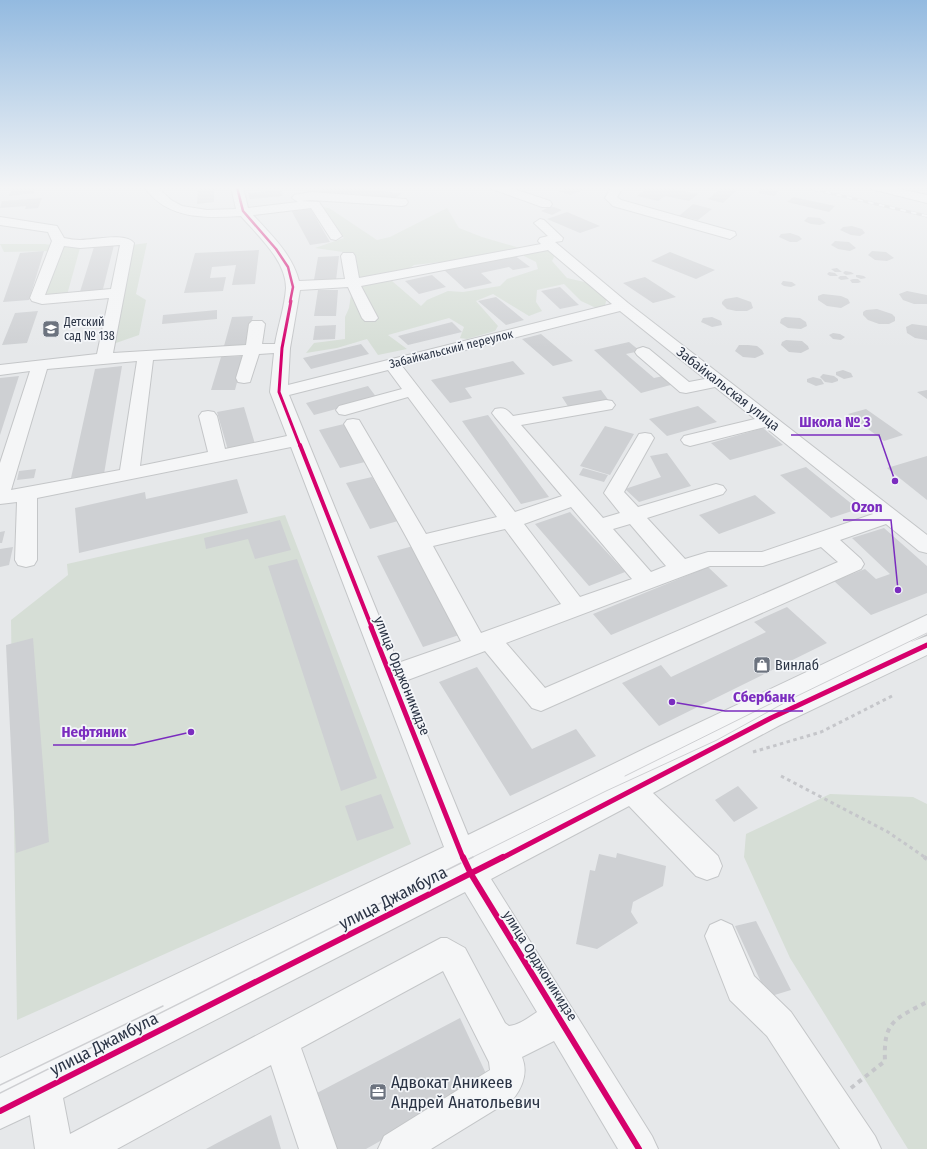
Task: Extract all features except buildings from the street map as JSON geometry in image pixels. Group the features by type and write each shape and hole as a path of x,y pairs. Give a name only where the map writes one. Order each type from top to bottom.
{"street":[{"path":"104,358 117,293 127,243 122,241 80,244 59,241 37,298 42,300 117,293"},
{"name":"улица Орджоникидзе","path":"270,241 288,268 292,286 282,348 279,392 466,864 639,1149"},
{"path":"547,241 545,241 552,246"},
{"path":"292,286 353,283 552,246"},
{"name":"Забайкальская улица","path":"552,246 623,306 927,546"},
{"path":"348,256 353,283 370,318"},
{"name":"Забайкальский переулок","path":"279,392 623,306"},
{"path":"244,378 253,349 257,324"},
{"path":"0,370 104,358 282,348"},
{"path":"643,352 686,388 718,381"},
{"path":"129,474 146,355"},
{"path":"392,364 576,608"},
{"path":"0,494 40,365"},
{"path":"412,391 349,417 420,542 482,642 540,702 853,564 824,538"},
{"path":"606,405 505,418 647,582"},
{"path":"208,416 218,456"},
{"path":"690,440 769,421"},
{"path":"645,438 614,493 681,569"},
{"path":"0,498 297,440"},
{"path":"599,526 716,490"},
{"path":"26,560 27,493"},
{"path":"420,542 510,521 575,499"},
{"path":"391,676 708,559 763,559 889,516"},
{"name":"улица Джамбула","path":"0,1111 44,1090 466,864 601,782 927,624"},
{"name":"улица Джамбула","path":"0,1077 466,864 632,790 771,718 927,645"},
{"path":"632,790 707,866"},
{"path":"721,936 742,988 779,1024 862,1149"},
{"path":"44,1090 60,1147 281,1041 441,954 447,954 454,959 508,1066 509,1073 507,1080 501,1085 397,1149"},
{"path":"493,1035 503,1042 510,1044 523,1039 559,1018"},
{"path":"281,1041 318,1149"}],"path":[{"path":"753,752 821,732 892,696"},
{"path":"781,776 888,832 927,859"},
{"path":"832,1103 885,1061 884,1040 895,1019 927,1002"}],"shaded area":[{"path":"336,241 494,241 523,249 477,258 414,265 392,281 421,306 427,300 448,291 463,292 500,286 507,279 538,269 536,262 524,256 524,250 533,247 556,253 552,261 567,278 593,284 608,295 605,305 596,308 581,301 564,284 537,290 536,302 542,311 529,316 493,294 476,301 498,326 495,331 467,339 460,338 464,327 449,318 388,335 407,349 378,355 367,339 337,348 306,353 314,343 345,339 345,317 349,308 352,288 344,276 343,252 315,248"},
{"path":"147,243 136,294 146,300 139,335 113,344 124,246"},
{"path":"0,244 44,244 80,248 67,295 37,298 53,251 4,252"},
{"path":"285,515 411,844 17,1020 11,620 68,575 67,564"},
{"path":"830,794 913,797 927,804 927,1149 908,1149 790,958 744,857 746,834"}],"tram line":[{"path":"471,858 606,791 717,740 795,697 927,633"},
{"path":"625,776 772,703"},
{"path":"0,1093 473,857"},
{"path":"0,1085 163,1006"}],"cycle path":[{"path":"269,241 288,267 293,287 282,348 279,392 461,854 471,874 639,1149"},
{"path":"0,1111 471,874 771,718 927,645"}],"place":[{"name":"Детский сад № 138","path":"51,329"},
{"name":"Школа № 3","path":"895,481"},
{"name":"Ozon","path":"898,590"},
{"name":"Винлаб","path":"762,665"},
{"name":"Сбербанк","path":"672,702"},
{"name":"Нефтяник","path":"191,732"},
{"name":"Адвокат Аникеев Андрей Анатольевич","path":"378,1092"}]}
